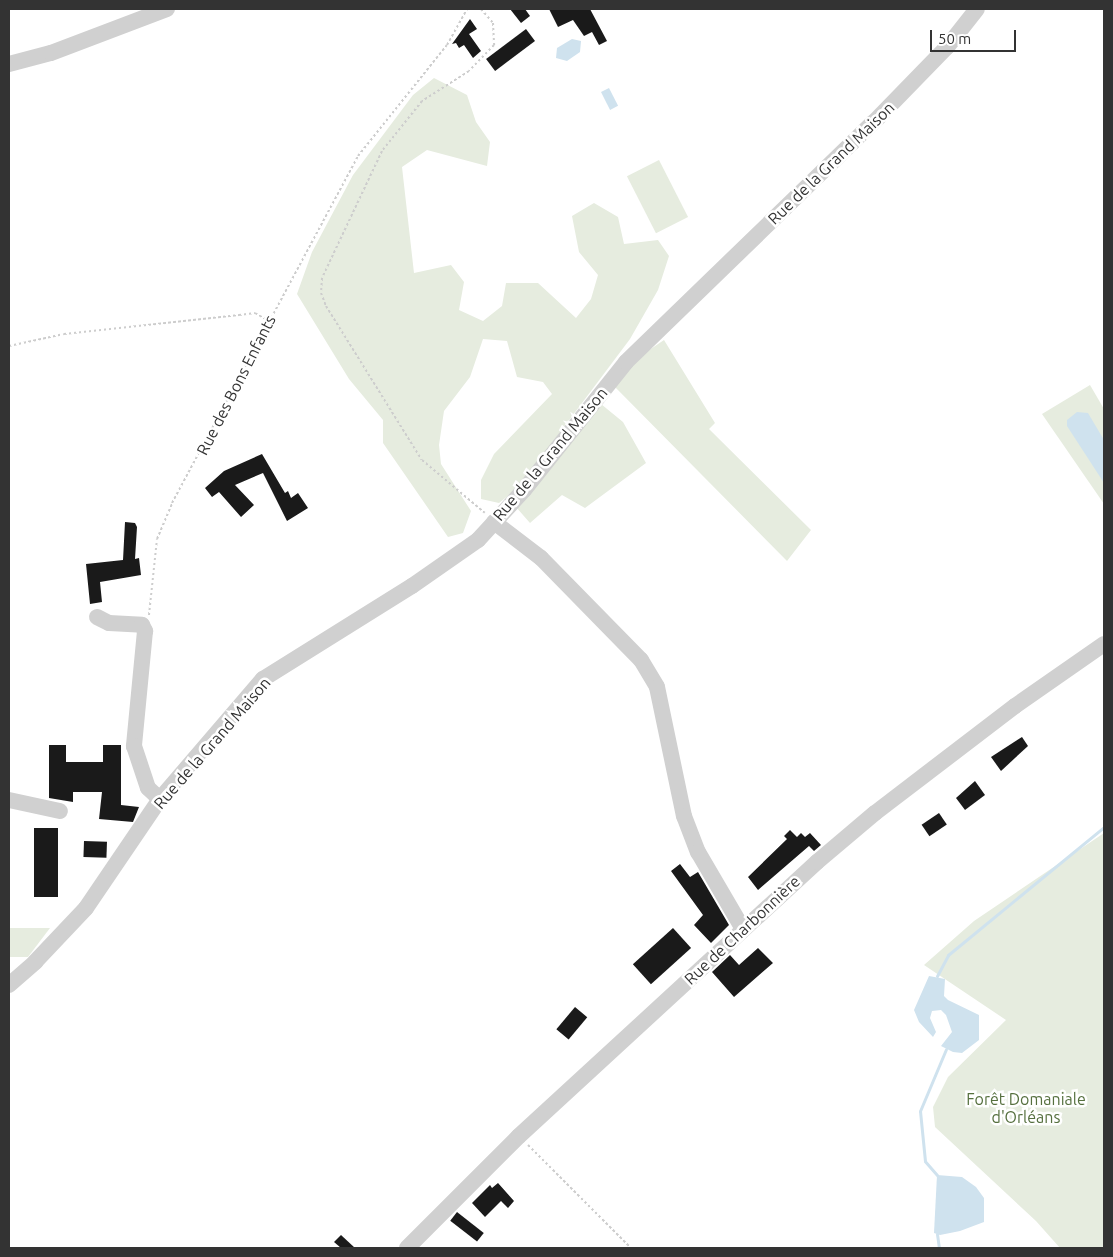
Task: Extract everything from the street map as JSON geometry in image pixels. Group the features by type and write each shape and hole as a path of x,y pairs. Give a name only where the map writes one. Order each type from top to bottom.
{"street":[{"path":"9,64 51,53 167,9"},
{"name":"Rue de la Grand Maison","path":"9,985 35,962 86,908 160,799 263,679 412,586 478,540 491,519 524,490 626,362 873,124 947,47 976,9"},
{"path":"491,519 541,558 641,660 657,686 684,816 698,852 743,929"},
{"path":"98,617 109,623 142,625 146,630 134,746 148,788 160,799"},
{"name":"Rue de Charbonnière","path":"407,1248 519,1136 743,929 875,813 1015,706 1104,644"},
{"path":"9,800 60,811"}],"path":[{"name":"Rue des Bons Enfants","path":"146,630 162,522 358,156 447,45 466,9"},
{"path":"482,9 493,23 494,45 469,71 422,101 382,151 322,278 322,293 326,306 422,460 491,519"},
{"path":"9,346 64,334 255,313 269,321"},
{"path":"519,1136 631,1248"}],"green space":[{"path":"434,78 467,95 476,122 490,142 487,166 427,150 402,167 414,273 451,265 464,282 459,310 483,321 502,306 506,283 538,283 576,318 591,299 598,275 579,252 572,216 594,203 618,217 624,244 658,240 669,256 658,290 630,339 519,487 499,503 481,499 481,480 494,454 552,394 543,382 517,377 507,341 483,339 470,377 444,411 439,445 441,464 471,511 463,533 448,537 383,443 383,420 349,379 297,294 312,252 353,175 413,95"},
{"path":"659,160 688,217 656,233 627,176"},
{"path":"664,340 715,423 709,429 811,530 787,561 614,386 636,359"},
{"path":"1090,385 1104,409 1104,504 1042,414"},
{"path":"601,404 623,422 646,463 585,508 562,495 530,523 516,507"},
{"name":"Forêt Domaniale d'Orléans","path":"1104,833 1104,1248 1060,1248 1036,1221 935,1127 933,1107 948,1077 1006,1020 924,965 974,921"},
{"path":"9,928 50,928 28,957 9,957"}],"water":[{"path":"572,39 581,41 580,52 567,61 556,58 557,48"},
{"path":"609,88 618,106 610,110 601,92"},
{"path":"1077,412 1088,413 1104,440 1104,483 1067,426 1067,420"},
{"path":"929,976 945,979 944,996 948,1000 979,1015 979,1040 962,1053 953,1052 941,1046 952,1032 946,1015 941,1010 932,1011 930,1018 936,1032 933,1037 919,1022 914,1010"},
{"path":"937,1175 962,1177 976,1187 984,1198 984,1222 960,1231 940,1235 934,1233"}],"building":[{"path":"510,9 525,9 530,16 521,23"},
{"path":"549,9 590,9 607,41 599,45 592,32 584,36 573,20 558,27"},
{"path":"470,19 477,29 469,34 481,51 473,58 464,45 459,48 456,43 452,44"},
{"path":"526,29 535,41 495,71 486,59"},
{"path":"262,454 285,493 288,491 291,498 298,493 308,508 287,521 263,473 235,485 254,505 241,517 219,492 212,497 205,488 224,471"},
{"path":"125,522 135,523 137,527 135,559 139,558 141,575 100,582 102,602 90,604 86,564 123,560"},
{"path":"1022,737 1028,746 1001,771 991,757"},
{"path":"49,745 66,745 66,762 103,762 103,745 121,745 121,805 139,807 133,822 99,819 102,792 73,792 73,802 49,798"},
{"path":"975,781 985,795 965,810 956,798"},
{"path":"939,813 947,825 929,836 922,825"},
{"path":"34,828 58,828 58,897 34,897"},
{"path":"790,830 797,837 801,833 805,837 810,833 821,845 814,851 809,846 758,890 748,877 787,839 784,836"},
{"path":"84,841 107,842 106,858 83,857"},
{"path":"680,864 690,877 698,872 729,925 711,943 694,925 703,915 671,871"},
{"path":"673,928 691,948 651,984 633,964"},
{"path":"758,948 773,963 734,997 712,972 730,955 739,965"},
{"path":"575,1007 587,1017 569,1039 556,1029"},
{"path":"498,1183 514,1201 508,1208 501,1201 485,1217 472,1203 490,1185 492,1188"},
{"path":"457,1212 484,1233 477,1242 450,1221"},
{"path":"341,1235 355,1248 341,1248 334,1242"}],"waterway":[{"path":"937,976 948,955 1104,827"},
{"path":"937,1175 925,1161 920,1111 946,1049"},
{"path":"937,1234 939,1248"}]}
